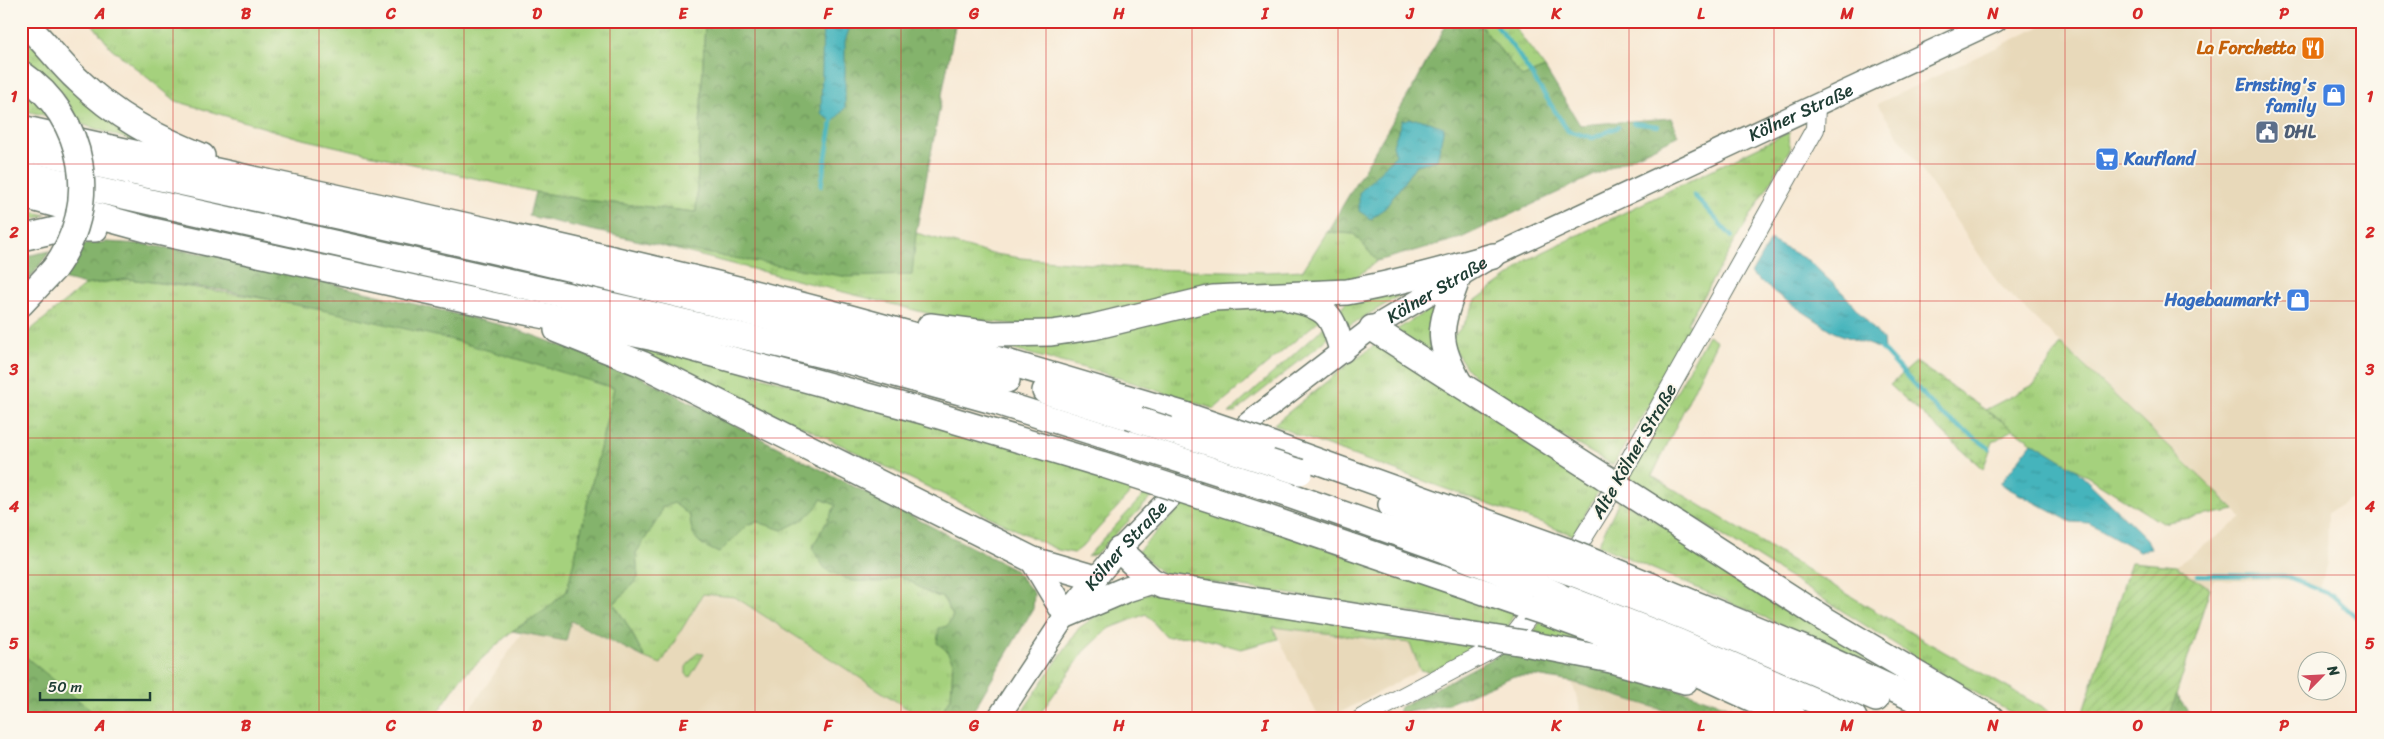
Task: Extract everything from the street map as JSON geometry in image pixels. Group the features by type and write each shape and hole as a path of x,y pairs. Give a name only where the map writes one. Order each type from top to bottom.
{"highway":[{"path":"22,21 76,79 99,100 126,120 172,144 208,158 241,177"},
{"path":"41,21 65,54 76,79"},
{"path":"21,73 38,86 58,108 70,131 79,156 82,183 78,219 68,247 54,269 21,304"},
{"path":"21,128 631,264 830,313 975,352 1185,415 1264,442 1570,562 1819,655 1956,718"},
{"path":"21,148 368,222 602,276 881,345 1008,380 1300,472 1570,562 1685,617 1917,718"},
{"path":"21,173 650,314 856,363 1000,403 1286,494 1445,550 1544,601 1794,718"},
{"path":"21,190 380,255"},
{"path":"21,195 153,231 501,308 650,337 926,412 1679,642 1854,718"},
{"path":"21,238 60,228 153,231"},
{"path":"830,313 886,315 935,327 971,332 1033,334 1092,328 1212,298 1348,292 1420,278 1493,256"},
{"path":"1458,277 1445,315 1441,340 1446,361 1460,384"},
{"path":"1270,295 1312,304 1325,311 1335,326 1342,350"},
{"path":"501,308 642,364 1033,560 1095,578"},
{"path":"1372,328 1824,619 1990,718"},
{"path":"1119,550 1152,581 1163,586 1524,643 1611,660 1757,702"},
{"path":"1033,560 1066,615 1127,589 1152,581"}],"main road":[{"name":"Kölner Straße","path":"998,718 1066,615 1119,550 1210,456 1372,328 1493,256 1996,21"}],"street":[{"name":"Alte Kölner Straße","path":"1362,718 1488,651 1516,633 1527,620 1585,538 1612,493 1815,129 1816,106"}],"shaded area":[{"path":"2052,21 2363,21 2363,497 2347,501 2328,513 2327,562 2320,590 2302,580 2213,580 2210,588 2176,566 2242,518 1999,284 1877,104"},
{"path":"703,594 735,597 922,718 464,718 522,633 566,641 571,621 661,664"},
{"path":"1273,627 1450,646 1420,670 1330,718 1319,718"},
{"path":"1572,682 1689,718 1583,718"}],"green space":[{"path":"90,21 705,21 696,212 594,201 535,192 299,138 176,101 110,47"},
{"path":"705,21 956,21 916,233 912,275 848,277 662,246 529,216 535,192 594,201 696,212"},
{"path":"1448,21 1477,21 1522,77 1545,68 1580,125 1671,118 1678,136 1461,238 1377,261 1354,234 1327,232 1417,80"},
{"path":"1477,21 1510,21 1545,68 1522,77"},
{"path":"21,35 140,138 139,143 81,124 58,88 34,66 21,58"},
{"path":"21,84 53,117 21,110"},
{"path":"1789,132 1790,149 1687,323 1695,328 1613,465 1532,419 1485,388 1468,370 1449,342 1464,324 1476,300 1512,274 1527,260"},
{"path":"21,209 46,215 21,223"},
{"path":"1327,232 1354,234 1377,261 1348,284 1131,309 1022,325 942,317 662,246 734,257 911,275 916,233 988,253 1021,258 1148,269 1267,272 1303,270"},
{"path":"107,242 142,244 213,255 513,328 630,371 1014,569 1034,593 1033,609 969,718 941,718 945,706 951,698 953,662 946,650 937,643 939,628 947,626 953,616 943,598 928,593 898,576 883,582 852,581 825,569 812,548 836,505 821,499 810,514 782,530 758,522 748,524 719,553 697,540 692,530 690,516 674,503 662,507 659,517 636,553 638,578 614,604 645,658 571,621 566,641 512,631 544,611 567,591 614,388 453,340 346,315 223,290 127,279 85,285 62,279 85,244"},
{"path":"50,251 24,287 21,290 21,257"},
{"path":"127,279 251,296 333,311 454,340 614,388 567,591 544,611 512,631 461,678 434,718 21,718 21,338 85,285"},
{"path":"1421,283 1344,329 1339,312 1349,297"},
{"path":"1444,300 1444,369 1390,334"},
{"path":"1293,306 1322,318 1214,409 1100,372 1002,347 1003,343 1205,308"},
{"path":"1326,325 1328,333 1325,341 1234,413 1229,413"},
{"path":"1708,335 1717,341 1652,476 1925,641 2061,718 2021,718 1949,678 1629,477"},
{"path":"599,337 672,351 1139,483 1082,547 1074,553 1058,550 810,430"},
{"path":"1381,341 1600,488 1573,535 1297,435 1274,424 1352,361"},
{"path":"2061,344 2235,510 2162,523 2032,442 1985,410 2035,384"},
{"path":"1916,362 2013,429 1993,442 1983,469 1890,385"},
{"path":"1150,488 1159,490 1096,554 1087,557"},
{"path":"821,499 836,505 812,548 883,582 898,576 909,580 928,593 943,598 953,616 947,626 946,650 953,662 951,698 945,706 941,718 922,718 735,597 703,594 661,664 645,658 614,604 638,578 636,553 659,517 662,506 674,503 690,516 692,530 697,540 719,553 748,524 758,522 782,530"},
{"path":"1620,499 1911,681 1598,545"},
{"path":"1187,501 1514,613 1508,627 1163,575 1138,551"},
{"path":"2131,562 2176,566 2210,588 2169,718 2081,718"},
{"path":"1150,593 1480,646 1430,672 1420,670 1410,643 1273,627 1278,639 1241,649 1195,636 1166,637 1146,614 1108,629 1084,652 1037,718 1018,718 1079,628 1115,602"},
{"path":"1540,622 1646,664 1531,637"},
{"path":"1504,652 1601,668 1686,692 1761,718 1689,718 1572,682 1536,676 1514,676 1447,704 1398,714 1400,707"},
{"path":"21,653 100,718 21,718"},
{"path":"696,653 704,654 690,677 686,674 686,667"},
{"path":"2176,695 2193,718 2169,718"}],"water":[{"path":"823,21 852,21 845,41 845,108 833,122 821,113"},
{"path":"1419,119 1444,127 1437,160 1416,165 1386,207 1371,219 1359,211 1359,193 1396,155 1393,145 1402,120"},
{"path":"1770,240 1809,261 1843,293 1883,340 1884,350 1836,333 1782,298 1751,274"},
{"path":"2032,442 2074,468 2147,539 2151,549 2139,551 2089,523 2071,522 2000,484"}],"waterway":[{"path":"1493,21 1518,54 1568,131 1593,138 1618,127"},
{"path":"821,186 833,116"},
{"path":"1633,123 1658,126"},
{"path":"1694,195 1732,237"},
{"path":"1881,348 1940,413 1989,448"},
{"path":"2198,575 2285,576 2332,595 2363,623"}],"place":[{"name":"La Forchetta","path":"2313,48"},
{"name":"Ernsting's family","path":"2334,95"},
{"name":"DHL","path":"2267,132"},
{"name":"Kaufland","path":"2107,159"},
{"name":"Hagebaumarkt","path":"2298,300"}]}
